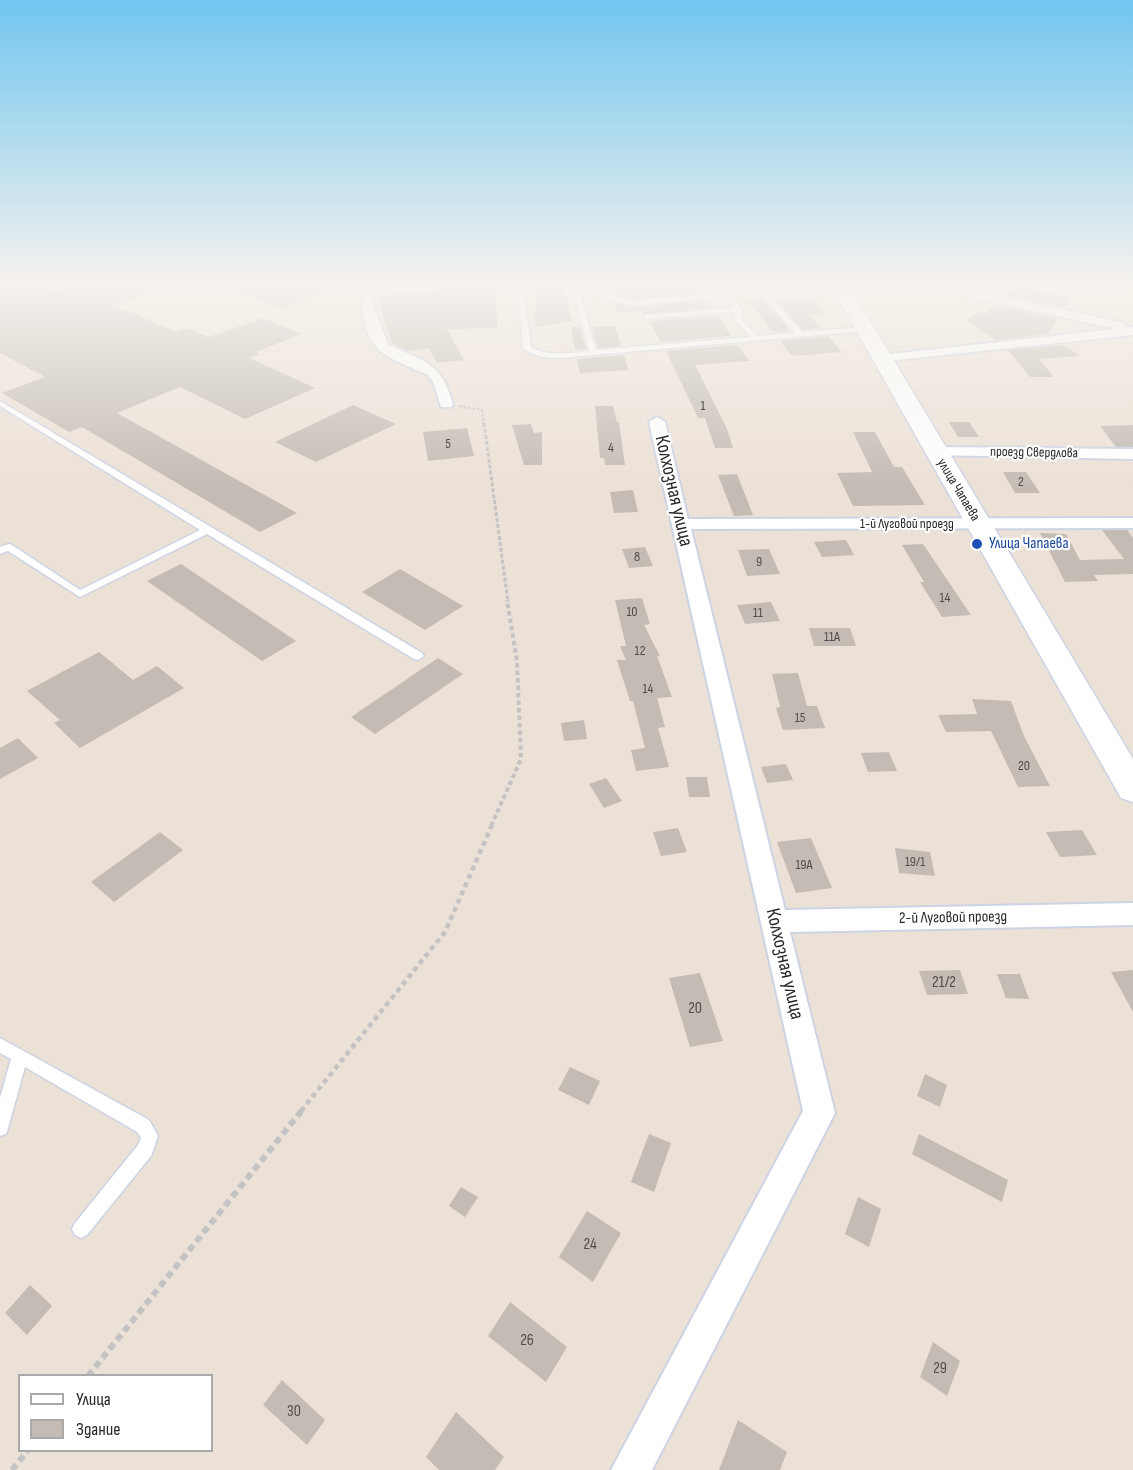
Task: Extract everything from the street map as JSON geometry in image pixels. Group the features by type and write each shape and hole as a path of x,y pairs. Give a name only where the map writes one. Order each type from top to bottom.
{"street":[{"path":"394,353 433,372 440,382 446,404"},
{"name":"улица Чапаева","path":"878,353 1133,789"},
{"path":"882,359 937,353"},
{"name":"Колхозная улица","path":"631,1470 819,1113 657,422"},
{"name":"проезд Свердлова","path":"936,452 1133,454"},
{"name":"1-й Луговой проезд","path":"681,524 1133,523"},
{"name":"2-й Луговой проезд","path":"774,921 1133,914"}],"lane":[{"path":"535,353 539,355 598,353"},
{"path":"0,403 418,656"},
{"path":"0,551 9,547 80,594 207,530"},
{"path":"0,1045 143,1126 150,1136 145,1150 81,1229"},
{"path":"0,1128 20,1056"}],"path":[{"path":"90,1374 445,932 521,759 517,661 497,536 482,410 446,404"},
{"path":"12,1470 26,1452"}],"building":[{"path":"0,353 260,354 250,358 315,388 245,419 180,387 117,413 297,513 260,532 82,427 69,432 2,393 45,377"},
{"path":"431,353 460,353 464,360 437,363"},
{"path":"667,353 743,353 750,361 695,365 727,429 733,448 715,448 705,418 698,418"},
{"path":"789,353 834,353 792,356"},
{"path":"1010,353 1075,353 1080,356 1039,359 1054,377 1030,377"},
{"path":"624,355 628,370 580,373 577,359"},
{"path":"353,405 396,424 316,462 275,442"},
{"path":"595,406 613,406 617,422 619,422 625,465 605,465 604,458 600,458"},
{"path":"949,422 969,422 979,437 958,437"},
{"path":"531,424 534,433 542,432 542,465 524,465 512,425"},
{"path":"1133,425 1133,447 1116,447 1100,426"},
{"path":"467,428 474,456 428,461 423,432"},
{"path":"853,432 875,432 894,467 902,467 925,505 853,506 837,473 872,472"},
{"path":"1003,472 1026,472 1040,493 1015,493"},
{"path":"737,474 753,515 734,516 718,475"},
{"path":"633,490 638,512 614,513 610,492"},
{"path":"1102,530 1127,530 1133,538 1133,574 1094,575 1098,581 1065,582 1040,533 1066,534 1080,560 1124,559"},
{"path":"846,540 854,555 822,557 814,542"},
{"path":"923,544 971,615 942,617 920,582 924,582 902,545"},
{"path":"645,547 653,566 629,568 622,549"},
{"path":"769,549 780,574 747,576 738,550"},
{"path":"181,564 296,641 262,661 147,581"},
{"path":"400,569 463,606 425,630 362,592"},
{"path":"642,598 650,624 644,625 660,656 657,656 672,697 657,698 665,727 658,728 669,767 636,771 631,750 645,748 633,701 630,701 617,660 626,660 620,646 626,646 615,600"},
{"path":"771,602 780,621 745,624 737,605"},
{"path":"809,628 850,628 856,646 814,646"},
{"path":"99,652 133,680 157,666 184,688 80,748 54,723 60,720 27,691"},
{"path":"438,658 463,674 375,734 351,717"},
{"path":"798,673 807,706 817,706 825,728 783,730 776,708 780,707 772,674"},
{"path":"972,699 1011,701 1024,736 1050,786 1018,787 991,731 946,732 938,715 977,714"},
{"path":"584,720 587,739 564,741 561,723"},
{"path":"18,738 38,758 0,779 0,748"},
{"path":"889,752 897,771 868,772 861,753"},
{"path":"786,764 793,780 767,783 761,767"},
{"path":"686,777 707,777 710,797 689,797"},
{"path":"606,778 622,801 604,808 589,784"},
{"path":"678,828 687,852 661,856 653,832"},
{"path":"1082,830 1097,855 1060,857 1046,832"},
{"path":"160,832 183,850 114,902 91,882"},
{"path":"811,838 832,888 796,893 777,842"},
{"path":"895,848 930,852 935,876 899,873"},
{"path":"960,970 968,994 927,995 919,971"},
{"path":"1133,970 1133,1012 1111,972"},
{"path":"700,973 723,1041 690,1047 669,978"},
{"path":"997,974 1020,974 1029,999 1006,998"},
{"path":"570,1067 600,1081 589,1105 558,1090"},
{"path":"925,1074 947,1085 940,1107 917,1096"},
{"path":"649,1134 671,1143 654,1192 631,1182"},
{"path":"919,1134 1008,1180 1002,1202 912,1154"},
{"path":"461,1187 478,1197 465,1217 449,1206"},
{"path":"858,1197 881,1209 869,1247 845,1234"},
{"path":"587,1211 621,1233 593,1282 559,1257"},
{"path":"30,1285 52,1306 27,1335 5,1313"},
{"path":"510,1302 567,1347 546,1382 488,1336"},
{"path":"933,1342 960,1361 947,1396 920,1377"},
{"path":"282,1380 325,1420 307,1445 263,1405"},
{"path":"456,1412 504,1457 495,1470 439,1470 426,1457"},
{"path":"738,1420 787,1452 780,1470 719,1470"}],"place":[{"name":"Улица Чапаева","path":"977,544"}]}
